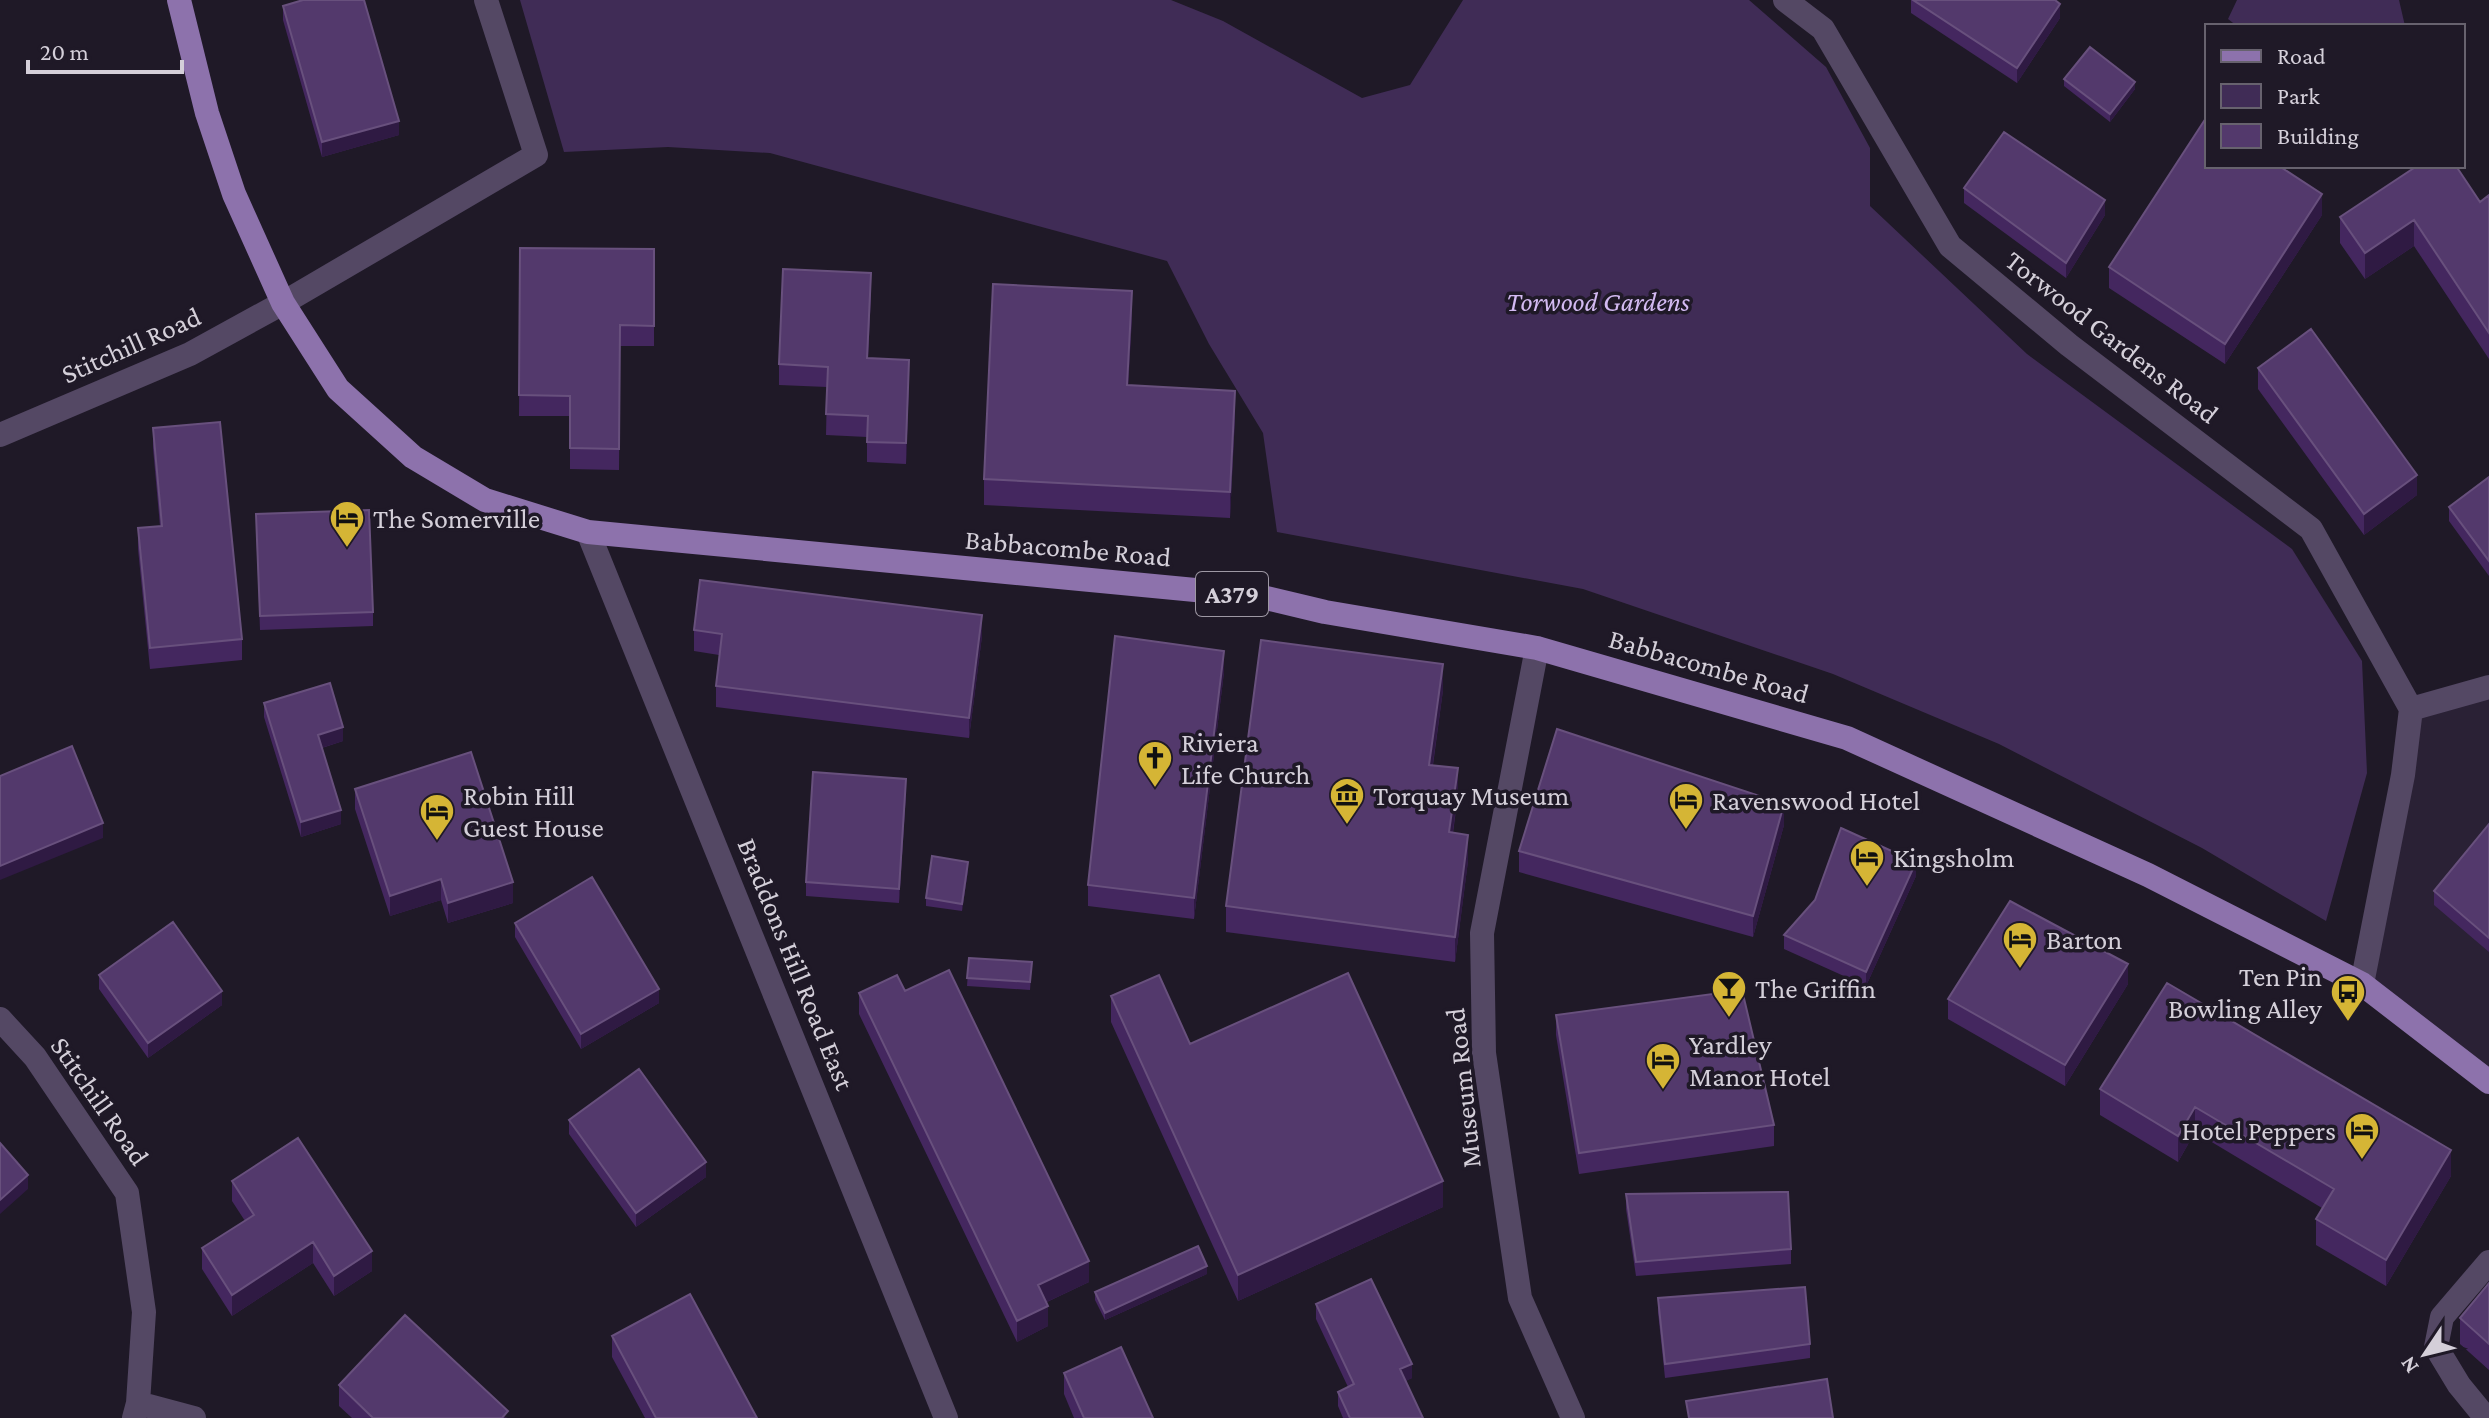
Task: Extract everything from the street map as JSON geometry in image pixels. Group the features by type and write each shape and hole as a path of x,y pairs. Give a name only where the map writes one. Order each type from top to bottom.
{"main road":[{"name":"Babbacombe Road","path":"179,0 207,113 234,194 283,303 338,389 413,457 485,500 588,532 1258,596 1325,612 1537,648 1847,738 2148,875 2362,984 2489,1082"}],"street":[{"path":"283,303 536,155 486,0"},
{"name":"Torwood Gardens Road","path":"1785,0 1823,29 1950,246 2069,345 2311,529 2411,709"},
{"name":"Stitchill Road","path":"0,435 190,354 283,303"},
{"name":"Braddons Hill Road East","path":"588,532 946,1418"},
{"name":"Museum Road","path":"1537,648 1482,933 1484,1053 1520,1298 1573,1418"},
{"path":"2362,984 2403,775 2411,709 2489,687"},
{"name":"Stitchill Road","path":"0,1019 35,1057 127,1193 144,1312 136,1410"},
{"path":"2486,1418 2459,1385 2436,1347 2442,1317 2489,1262"},
{"path":"136,1410 194,1418"}],"shaded area":[{"path":"2489,687 2489,1082 2362,984 2411,709"}],"green space":[{"name":"Torwood Gardens","path":"520,0 1171,0 1223,21 1362,98 1410,85 1463,0 1749,0 1826,67 1870,148 1870,206 2027,354 2292,549 2362,661 2367,773 2326,921 2202,848 1999,744 1833,674 1583,589 1277,532 1263,433 1209,344 1167,261 770,153 668,147 564,152"},
{"path":"2237,0 2399,0 2405,24 2234,24 2228,19"}],"building":[{"path":"303,0 364,0 399,121 322,142 283,6"},
{"path":"1913,0 2055,0 2060,4 2017,68"},
{"path":"2090,47 2135,82 2110,114 2064,79"},
{"path":"2205,120 2205,168 2282,168 2322,194 2225,344 2109,267"},
{"path":"2004,132 2105,200 2066,263 1964,188"},
{"path":"2414,168 2457,168 2480,202 2489,195 2489,333 2414,220 2365,253 2340,217"},
{"path":"520,248 654,249 654,326 620,325 619,449 570,448 570,396 519,395"},
{"path":"783,269 871,273 867,358 909,360 906,443 867,442 868,416 826,414 828,367 779,364"},
{"path":"993,284 1132,291 1127,385 1235,391 1230,492 984,479"},
{"path":"2311,329 2417,475 2364,514 2258,368"},
{"path":"220,422 242,639 150,648 138,528 162,526 153,428"},
{"path":"2489,477 2489,561 2449,507"},
{"path":"369,510 373,612 260,616 256,514"},
{"path":"700,580 982,615 969,718 716,686 722,634 694,630"},
{"name":"Riviera Life Church","path":"1115,636 1224,651 1194,898 1088,885"},
{"name":"Torquay Museum","path":"1261,640 1443,664 1429,765 1458,768 1449,832 1468,835 1455,937 1226,906"},
{"path":"330,683 343,727 318,735 341,810 301,822 264,703"},
{"path":"1557,729 1784,804 1753,916 1519,851"},
{"path":"72,746 103,823 0,866 0,776"},
{"path":"471,752 513,882 448,903 441,879 390,896 355,789"},
{"path":"813,772 906,779 899,889 806,882"},
{"path":"2489,824 2489,938 2434,891"},
{"path":"1841,828 1916,862 1866,972 1784,935 1815,900"},
{"path":"932,856 968,862 962,904 926,898"},
{"path":"592,877 659,989 581,1034 515,923"},
{"path":"2010,901 2128,964 2065,1065 1948,999"},
{"path":"173,922 222,991 148,1043 99,975"},
{"path":"969,958 1032,962 1030,982 967,978"},
{"path":"949,970 1089,1261 1038,1285 1048,1306 1017,1321 859,993 897,975 905,991"},
{"path":"1348,973 1443,1181 1238,1275 1111,996 1159,975 1190,1044"},
{"path":"2167,983 2451,1150 2386,1260 2316,1219 2334,1189 2195,1107 2178,1136 2100,1089"},
{"name":"Yardley Manor Hotel","path":"1742,990 1774,1125 1579,1153 1556,1015"},
{"path":"639,1069 706,1162 636,1213 569,1120"},
{"path":"298,1138 372,1251 334,1276 313,1242 232,1295 202,1248 254,1215 232,1181"},
{"path":"0,1143 28,1175 0,1200"},
{"path":"1788,1192 1791,1249 1636,1262 1626,1194"},
{"path":"1198,1246 1207,1266 1105,1313 1095,1292"},
{"path":"1371,1279 1412,1364 1400,1369 1423,1418 1350,1418 1338,1392 1354,1384 1316,1304"},
{"path":"2489,1283 2489,1344 2460,1318"},
{"path":"1805,1287 1810,1344 1665,1364 1658,1298"},
{"path":"690,1294 757,1418 656,1418 612,1336"},
{"path":"405,1315 508,1411 502,1418 373,1418 339,1385"},
{"path":"1121,1347 1153,1418 1084,1418 1064,1373"},
{"path":"1827,1379 1833,1418 1689,1418 1686,1401"}],"place":[{"name":"The Somerville","path":"347,549"},
{"name":"Riviera Life Church","path":"1155,789"},
{"name":"Torquay Museum","path":"1347,826"},
{"name":"Ravenswood Hotel","path":"1686,831"},
{"name":"Robin Hill Guest House","path":"437,842"},
{"name":"Kingsholm","path":"1867,888"},
{"name":"Barton","path":"2020,970"},
{"name":"The Griffin","path":"1729,1019"},
{"name":"Ten Pin Bowling Alley","path":"2348,1023"},
{"name":"Yardley Manor Hotel","path":"1663,1091"},
{"name":"Hotel Peppers","path":"2362,1161"}]}
